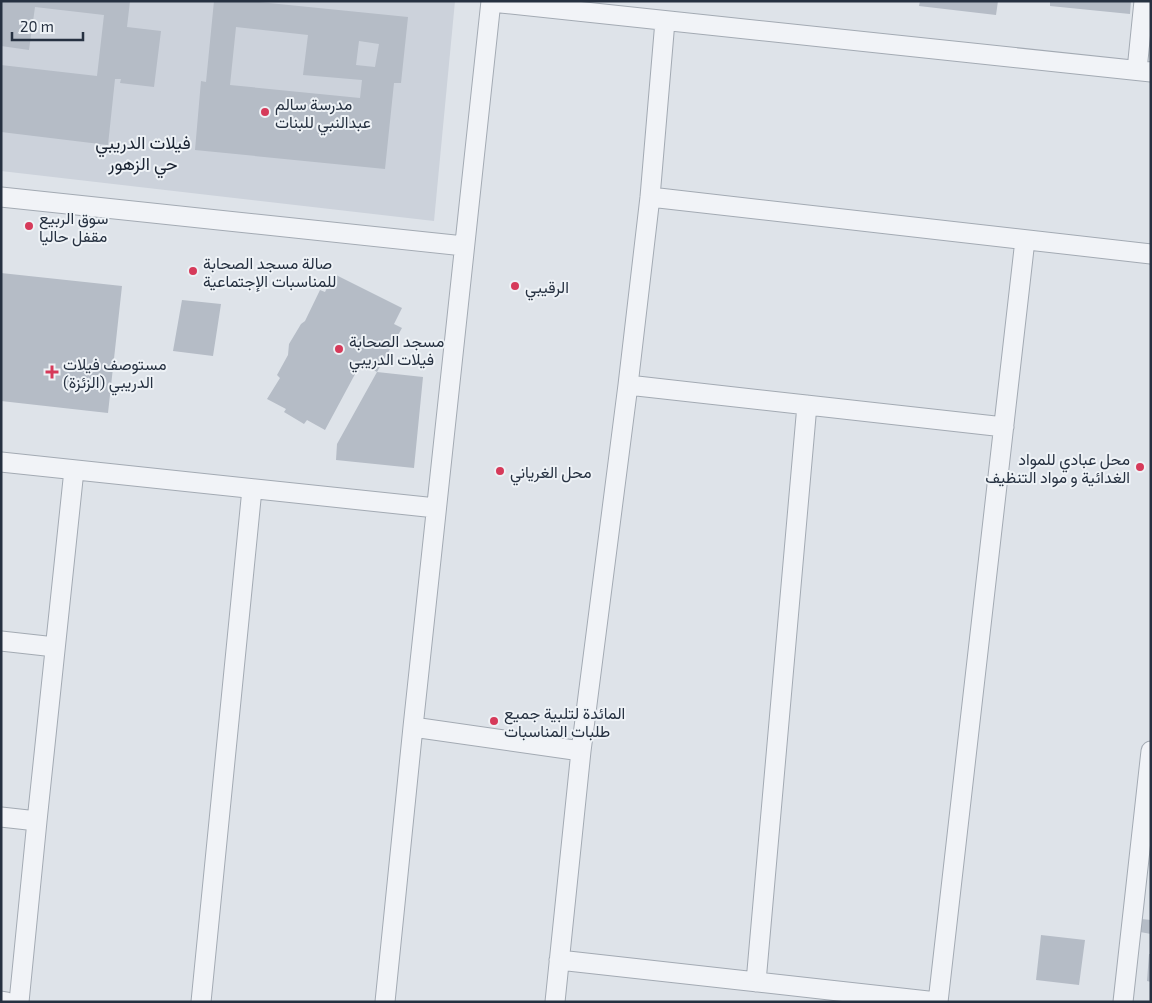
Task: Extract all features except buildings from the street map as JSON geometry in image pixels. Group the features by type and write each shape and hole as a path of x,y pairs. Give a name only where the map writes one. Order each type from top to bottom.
{"street":[{"path":"386,1002 413,727 491,2 1144,71 1144,1"},
{"path":"555,1002 581,751 650,197 665,21"},
{"path":"1,197 464,246"},
{"path":"650,197 1151,254"},
{"path":"559,960 937,1002 1025,240"},
{"path":"628,385 1004,427"},
{"path":"756,982 807,405"},
{"path":"1,462 436,508"},
{"path":"19,1002 74,470"},
{"path":"201,1002 252,488"},
{"path":"1,641 55,647"},
{"path":"413,727 581,751"},
{"path":"1123,1002 1147,823 1151,752"},
{"path":"1,817 37,821"},
{"path":"1,1001 7,1002"}],"shaded area":[{"path":"1,1 455,1 434,221 1,171"}],"place":[{"name":"مدرسة سالم عبدالنبي للبنات","path":"265,112"},
{"name":"سوق الربيع مقفل حاليا","path":"29,226"},
{"name":"صالة مسجد الصحابة للمناسبات الإجتماعية","path":"193,271"},
{"name":"الرقيبي","path":"515,286"},
{"name":"مسجد الصحابة فيلات الدريبي","path":"339,349"},
{"name":"مستوصف فيلات الدريبي (الزئزة)","path":"52,372"},
{"name":"محل عبادي للمواد الغدائية و مواد التنظيف","path":"1140,467"},
{"name":"محل الغرياني","path":"500,471"},
{"name":"المائدة لتلبية جميع طلبات المناسبات","path":"494,721"}],"district":[{"name":"فيلات الدريبي حي الزهور","path":"143,152"}]}
